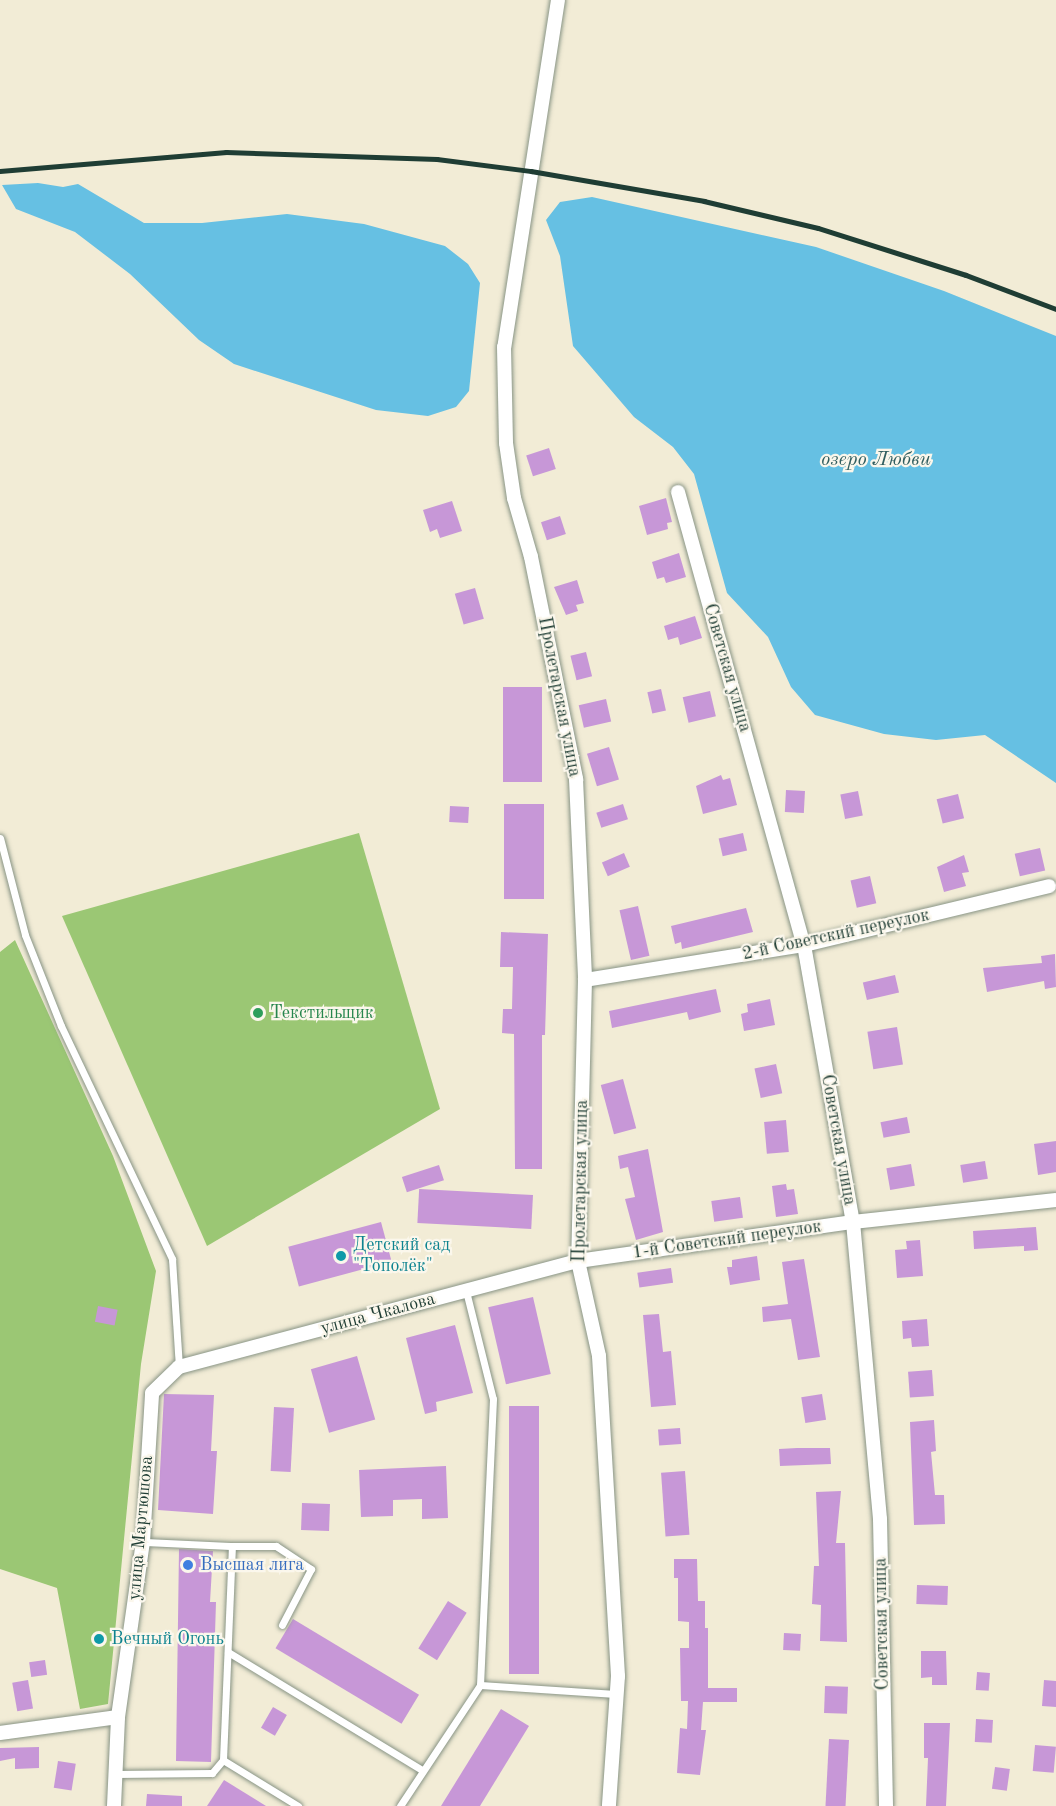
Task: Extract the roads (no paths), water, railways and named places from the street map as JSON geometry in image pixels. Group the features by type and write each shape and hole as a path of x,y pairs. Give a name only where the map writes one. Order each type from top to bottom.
{"street":[{"name":"Пролетарская улица","path":"558,0 504,347 506,442 514,498 531,557 576,778 585,980 578,1261 599,1356 616,1694 609,1806"},
{"name":"Советская улица","path":"678,492 804,945 853,1222 880,1519 886,1806"},
{"name":"2-й Советский переулок","path":"585,980 804,945 1049,886"},
{"name":"1-й Советский переулок","path":"578,1261 853,1222 1056,1200"},
{"name":"улица Чкалова","path":"179,1367 578,1261"},
{"name":"улица Мартюшова","path":"114,1806 118,1717 143,1542 152,1393 179,1367"},
{"path":"0,1733 118,1717"}],"lane":[{"path":"0,838 26,935 61,1026 172,1259 179,1367"},
{"path":"400,1806 480,1685 493,1399 466,1291"},
{"path":"143,1542 276,1546 311,1569 282,1625"},
{"path":"116,1774 212,1773 223,1760 232,1546"},
{"path":"228,1652 422,1770"},
{"path":"480,1685 616,1694"},
{"path":"223,1760 298,1806"}],"water":[{"path":"38,183 63,187 78,184 144,223 202,223 287,214 364,224 445,246 468,264 480,283 469,391 456,407 428,416 376,410 234,364 199,340 130,274 75,232 16,209 2,185"},
{"name":"озеро Любви","path":"592,197 816,247 944,291 1056,336 1056,783 985,735 936,740 884,734 815,715 791,687 768,637 727,593 694,474 673,447 634,417 573,346 560,256 546,220 560,202"}],"railway":[{"path":"0,171 226,152 437,159 531,171 704,201 818,228 966,275 1056,309"}],"place":[{"name":"Текстильщик","path":"258,1013"},
{"name":"Детский сад \"Тополёк\"","path":"341,1256"},
{"name":"Высшая лига","path":"188,1565"},
{"name":"Вечный Огонь","path":"99,1639"}]}
